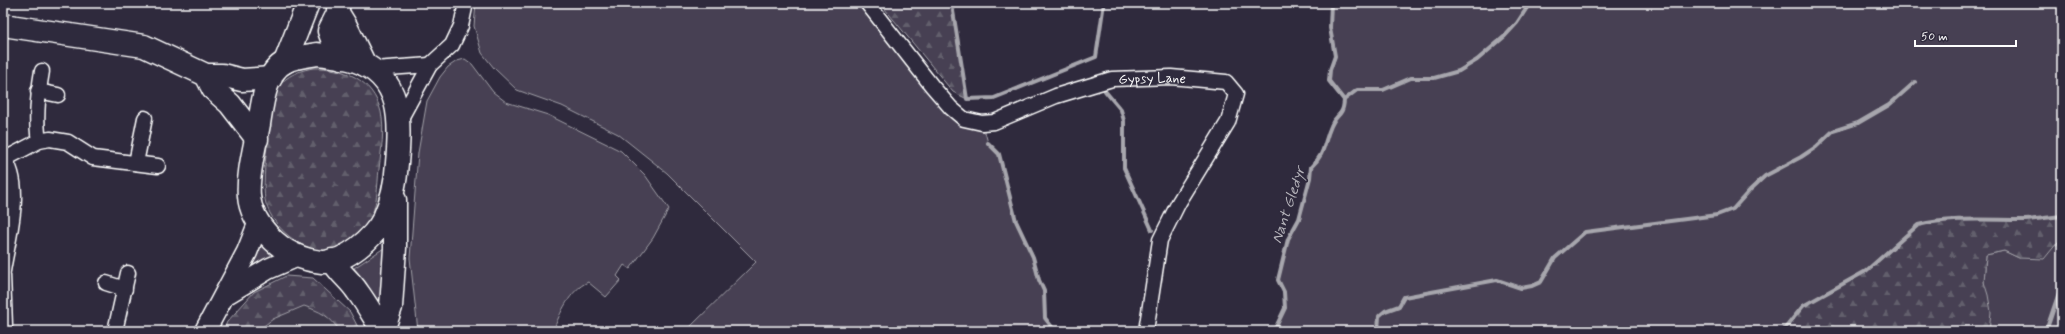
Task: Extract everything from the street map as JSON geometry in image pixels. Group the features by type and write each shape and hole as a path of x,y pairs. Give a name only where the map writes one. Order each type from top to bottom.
{"main road":[{"path":"308,3 262,106 256,139 249,197 258,224 279,247 298,256 324,262 332,260 345,256 368,241 383,219 395,185"},
{"path":"338,8 329,31 335,47 342,58"},
{"path":"338,8 346,26 370,67 390,87 396,102 400,120 395,185 395,248 391,307 383,331"},
{"path":"3,25 144,46 206,75 222,75 242,80 278,70 317,54 355,60 370,67"},
{"path":"206,75 213,89 230,104 256,139"},
{"path":"205,331 247,252 258,224"},
{"path":"225,295 268,269 298,256"},
{"path":"332,260 338,271 359,293 369,312 383,331"}],"street":[{"path":"400,120 430,65 452,45 462,26 466,3"},
{"name":"Gypsy Lane","path":"867,3 951,108 964,119 982,123 994,122 1056,96 1112,79 1171,77 1226,82 1236,94 1228,122 1179,202 1160,240 1146,331"},
{"path":"370,67 430,65"},
{"path":"39,141 36,126 38,91 42,71"},
{"path":"38,91 58,95"},
{"path":"136,163 145,118"},
{"path":"3,271 14,196 13,173 4,158 39,141 50,139 68,142 93,158 158,166"},
{"path":"115,331 128,273"},
{"path":"3,275 5,325 3,330"},
{"path":"106,283 125,289"}],"shaded area":[{"path":"287,280 351,331 231,331"}],"green space":[{"path":"476,3 857,3 932,98 958,123 985,132 988,143 999,154 1016,221 1033,257 1039,280 1044,291 1045,318 1055,331 686,331 756,262 667,173 618,134 562,106 517,90 494,68 482,53 474,26"},
{"path":"880,3 951,3 967,99 953,92"},
{"path":"1331,3 2062,3 2062,216 2024,220 1987,219 1918,225 1866,271 1803,306 1783,331 1274,331 1285,308 1284,292 1278,280 1288,239 1299,219 1310,178 1311,167 1322,153 1328,132 1335,119 1341,113 1343,106 1344,100 1329,81 1330,70 1335,56 1330,28"},
{"path":"465,59 472,64 493,92 506,102 548,115 621,151 645,175 669,209 653,238 630,269 624,265 617,276 621,280 606,297 588,282 576,290 566,303 553,331 418,331 410,258 418,153 427,101 440,77 448,67 457,61"},
{"path":"313,68 324,68 346,73 364,83 377,101 381,112 383,126 374,210 365,227 356,237 340,248 328,251 318,250 299,243 282,230 270,213 264,195 266,154 275,94 282,82 287,78 299,72"},
{"path":"2062,216 2062,237 2044,259 2019,258 2004,251 1986,255 1984,282 1991,312 1989,331 1783,331 1803,306 1866,271 1918,225 1931,222 1956,220 2027,220"},
{"path":"2062,237 2062,331 1989,331 1990,327 1984,282 1986,255 2004,251 2019,258 2057,245"},
{"path":"263,245 279,258 243,274 260,247"},
{"path":"384,248 382,309 367,284 354,268"},
{"path":"286,276 313,278 350,312 360,331 339,331 332,321 324,315 304,306 273,319 257,331 223,331 227,322 254,292"}],"waterway":[{"path":"953,11 967,99 994,98 1096,57 1104,3"},
{"name":"Nant Gledyr","path":"1274,331 1285,308 1284,292 1278,280 1288,239 1299,219 1310,178 1311,167 1322,153 1328,132 1335,119 1341,113 1343,106 1344,100 1329,81 1330,70 1335,56 1330,28 1331,3"},
{"path":"1344,100 1357,90 1383,90 1411,78 1434,78 1459,71 1477,60 1505,36 1517,23 1530,3"},
{"path":"1378,331 1379,316 1385,311 1399,306 1404,297 1497,280 1521,288 1532,286 1541,282 1555,258 1585,232 1717,215 1733,209 1765,176 1801,157 1816,147 1833,131 1858,123 1889,105 1915,82"},
{"path":"1105,91 1121,110 1124,121 1124,168 1152,230"},
{"path":"988,143 999,154 1016,221 1033,257 1039,280 1044,291 1045,318 1055,331"},
{"path":"1783,331 1803,306 1866,271 1918,225 1931,222 1956,220 2027,220 2062,216"},
{"path":"2046,331 2062,284"}]}
